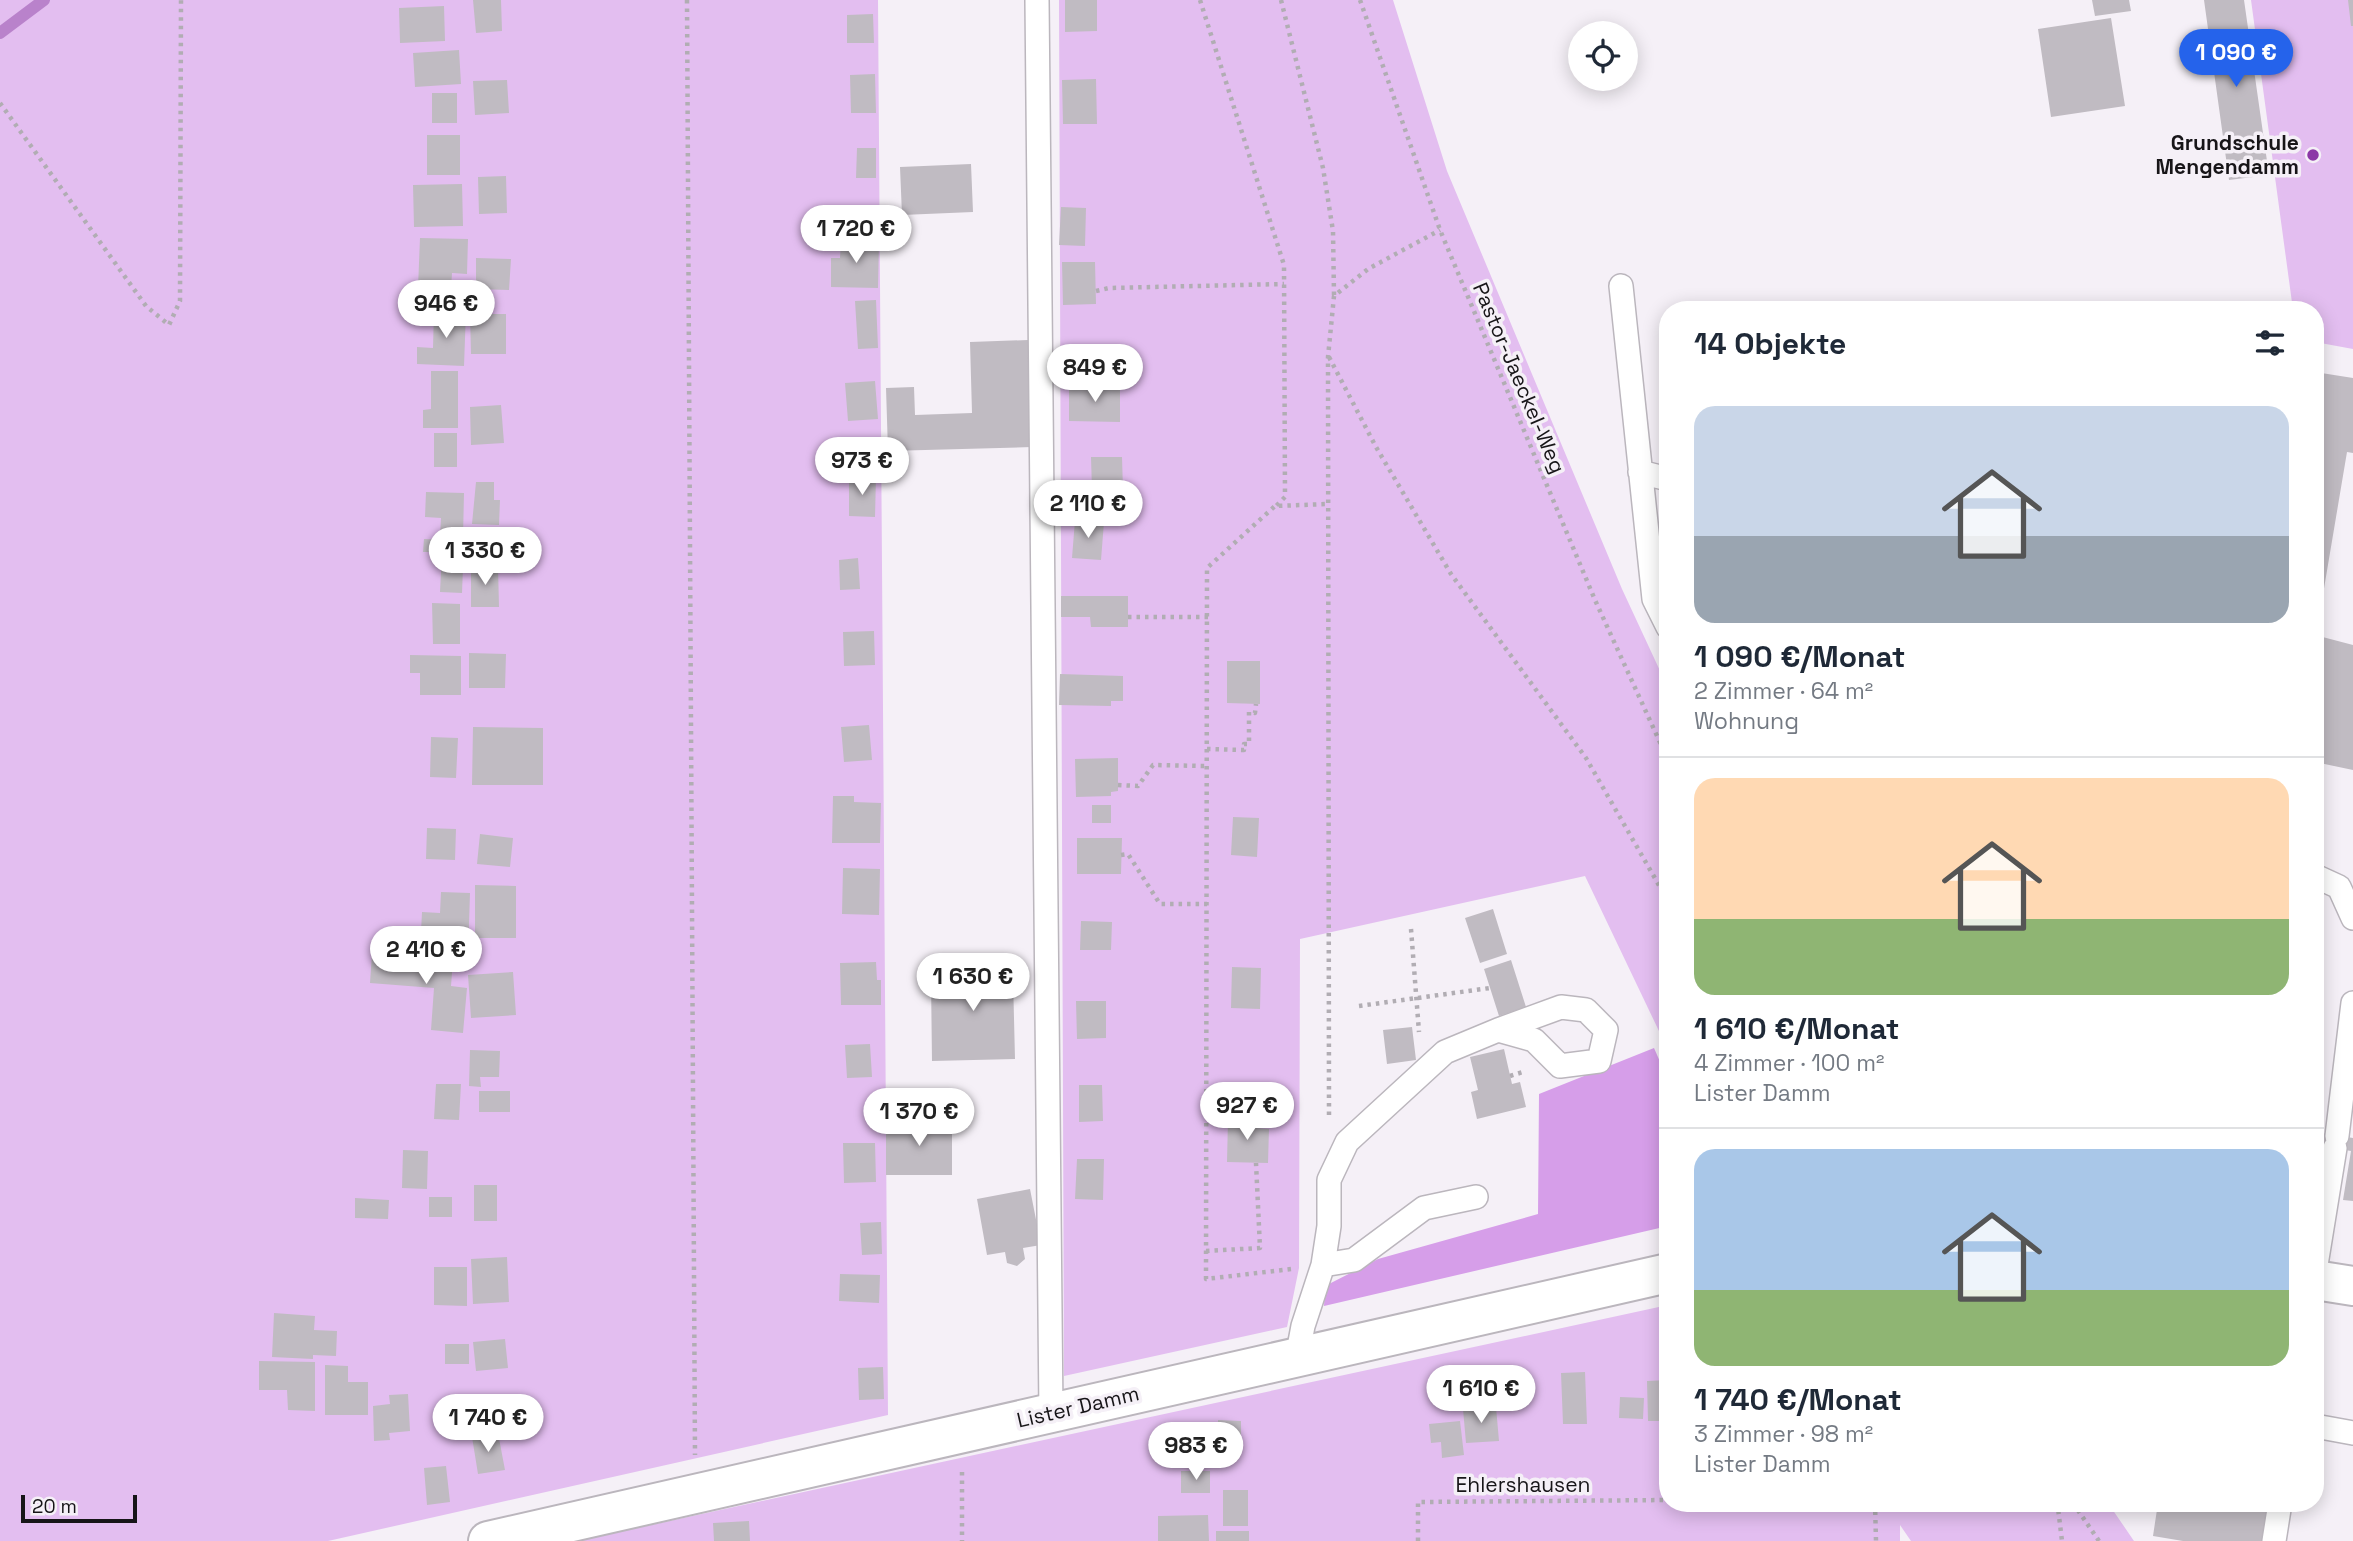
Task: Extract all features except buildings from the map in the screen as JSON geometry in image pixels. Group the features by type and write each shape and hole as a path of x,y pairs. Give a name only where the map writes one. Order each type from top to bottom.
{"street":[{"name":"Lister Damm","path":"488,1541 1659,1275"},
{"path":"2324,1281 2353,1286"}],"lane":[{"path":"1037,0 1051,1413"},
{"path":"1620,286 1654,599 1659,609"},
{"path":"1640,472 1659,477"},
{"path":"2324,880 2339,887 2353,918"},
{"path":"2324,1216 2353,1003"},
{"path":"1297,1358 1303,1326 1323,1265 1329,1226 1329,1180 1347,1142 1445,1052 1498,1030"},
{"path":"1323,1265 1354,1261 1424,1208 1476,1197"},
{"path":"2324,1428 2353,1433"},
{"path":"2274,1541 2279,1512"}],"path":[{"path":"0,103 146,306 169,325 180,302 181,0"},
{"path":"687,0 695,1455 702,1492"},
{"path":"1200,0 1284,265 1285,497 1207,568 1206,1279 1323,1265"},
{"path":"1281,0 1323,168 1333,231 1334,296 1328,357 1329,1116"},
{"name":"Pastor-Jaeckel-Weg","path":"1360,0 1440,230 1595,600 1659,740"},
{"path":"1334,296 1368,269 1440,230"},
{"path":"1096,291 1109,288 1284,284"},
{"path":"1328,357 1376,447 1451,574 1586,758 1659,885"},
{"path":"1275,506 1328,504"},
{"path":"1128,617 1208,617"},
{"path":"1207,749 1244,750 1244,744 1249,744 1249,712 1255,713 1256,704"},
{"path":"1118,785 1138,786 1153,765 1207,766"},
{"path":"1121,855 1128,854 1160,904 1207,904"},
{"path":"1410,929 1423,1073"},
{"path":"1359,1006 1490,988"},
{"path":"1206,1251 1259,1248 1256,1163"},
{"path":"961,1433 962,1541"},
{"name":"Ehlershausen","path":"1418,1541 1418,1502 1659,1500"},
{"path":"1875,1512 1876,1541"},
{"path":"2058,1512 2062,1541"},
{"path":"2079,1512 2099,1541"}],"shaded area":[{"path":"0,0 878,0 888,1415 328,1541 0,1541"},
{"path":"1059,0 1393,0 1447,171 1622,589 1659,669 1659,1031 1585,876 1300,939 1299,1268 1287,1327 1064,1376"},
{"name":"Grundschule Mengendamm","path":"2251,0 2353,0 2353,349 2324,344 2324,301 2292,301"},
{"path":"1654,1048 1659,1059 1659,1228 1324,1306 1325,1286 1378,1259 1538,1214 1539,1094"},
{"path":"1659,1307 1659,1512 2114,1512 2134,1541 1911,1541 1900,1525 1900,1541 577,1541"}],"waterway":[{"path":"0,33 44,0"}],"place":[{"name":"Grundschule Mengendamm","path":"2313,155"}]}
